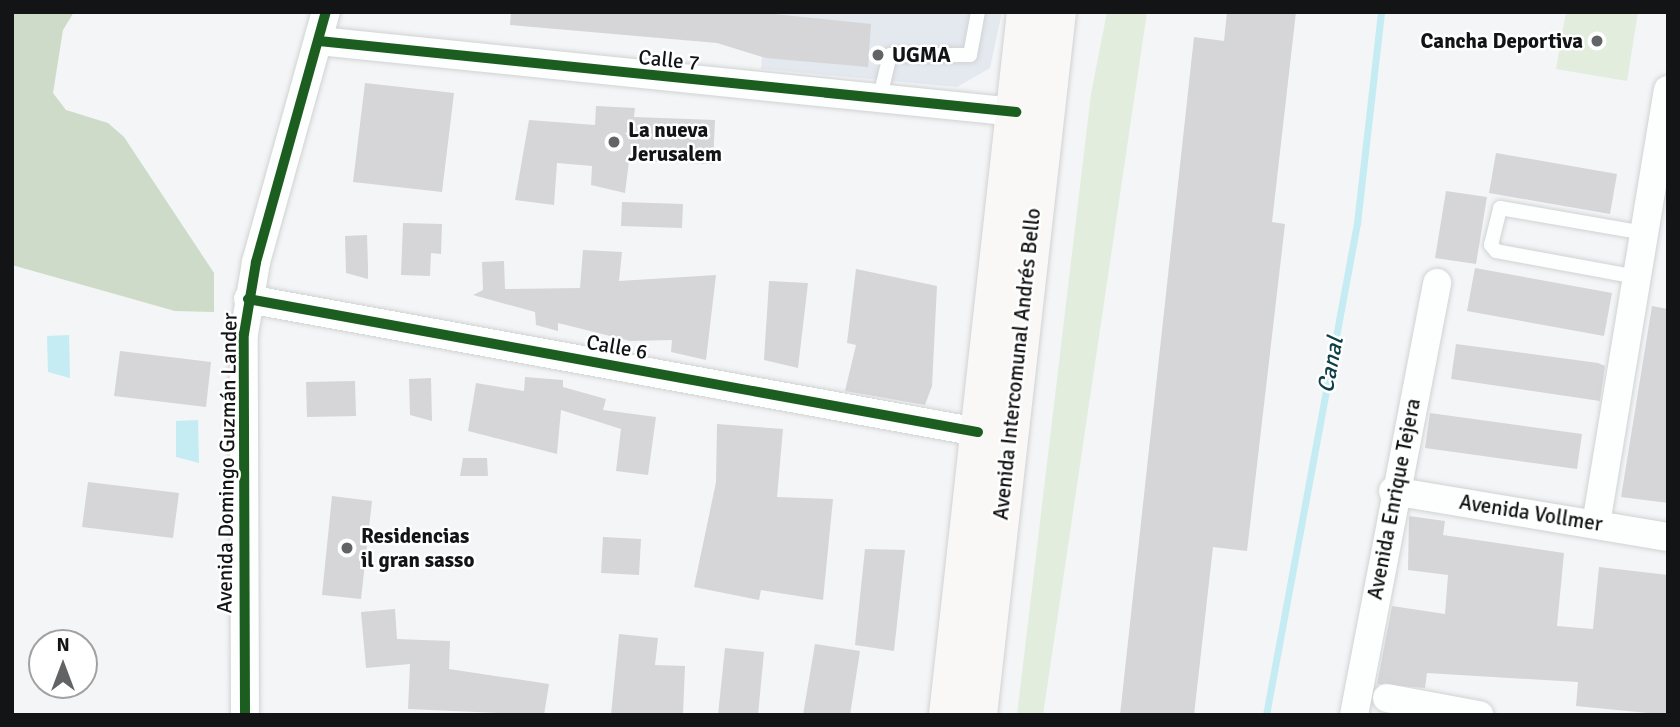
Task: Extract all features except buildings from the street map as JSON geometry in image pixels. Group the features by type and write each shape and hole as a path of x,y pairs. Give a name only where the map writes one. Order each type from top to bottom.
{"main road":[{"name":"Avenida Intercomunal Andrés Bello","path":"948,715 1026,12"},
{"name":"Avenida Intercomunal Andrés Bello","path":"978,715 1056,12"}],"street":[{"name":"Avenida Domingo Guzmán Lander","path":"244,715 248,299 326,12"},
{"name":"Calle 7","path":"319,41 879,102 1016,112"},
{"path":"1596,524 1637,277 1653,218 1668,90"},
{"name":"Avenida Enrique Tejera","path":"1353,715 1393,491 1437,283"},
{"name":"Calle 6","path":"248,299 978,432"},
{"name":"Avenida Vollmer","path":"1393,491 1668,537"},
{"path":"1387,698 1479,715"}],"lane":[{"path":"879,102 890,55 970,55 978,12"},
{"path":"1637,277 1496,251 1492,245 1500,208 1653,218"}],"shaded area":[{"name":"UGMA","path":"766,12 1002,12 990,68 957,87 761,69"}],"green space":[{"path":"12,12 74,12 63,30 53,93 66,110 108,123 124,137 214,273 214,312 175,311 12,265"},
{"path":"1107,12 1147,12 1043,715 1017,715 1091,94"},
{"name":"Cancha Deportiva","path":"1566,12 1638,12 1627,81 1556,69"}],"water":[{"path":"69,335 70,378 48,372 47,336"},
{"path":"198,420 199,463 176,457 176,421"}],"waterway":[{"name":"Canal","path":"1266,715 1357,223 1381,12"}],"cycle path":[{"path":"245,715 244,334 256,262 326,12"},
{"path":"319,41 1016,112"},
{"path":"248,299 978,432"}],"place":[{"name":"Cancha Deportiva","path":"1597,41"},
{"name":"UGMA","path":"878,55"},
{"name":"La nueva Jerusalem","path":"614,142"},
{"name":"Residencias il gran sasso","path":"347,548"}]}
